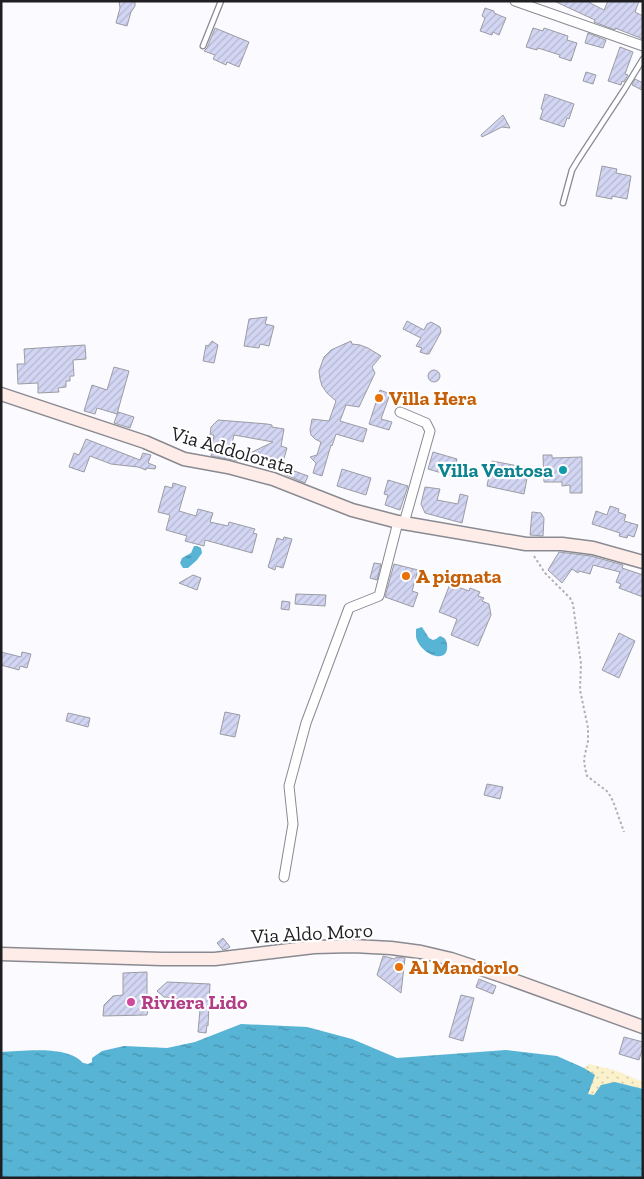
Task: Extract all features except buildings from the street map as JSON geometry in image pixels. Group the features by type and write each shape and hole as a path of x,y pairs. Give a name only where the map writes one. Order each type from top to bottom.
{"street":[{"path":"515,1 643,46"},
{"name":"Via Addolorata","path":"1,394 145,442 184,459 228,467 273,479 352,510 401,522 526,544 562,544 593,548 643,562"},
{"path":"284,877 293,824 289,786 306,723 349,608 379,596 430,432 426,422 400,412"},
{"name":"Via Aldo Moro","path":"1,954 162,960 214,959 314,948 353,946 391,948 451,959 643,1027"}],"lane":[{"path":"203,46 221,1"},
{"path":"563,203 575,165 643,59"}],"path":[{"path":"526,544 545,573 574,604 581,664 580,690 588,728 584,768 587,776 608,792 624,832"}],"sand":[{"path":"589,1064 614,1070 643,1082 643,1089 615,1082 594,1095 587,1094 584,1068"}],"water":[{"path":"194,546 201,548 202,553 188,568 183,568 180,563 182,558 191,553"},
{"path":"422,627 429,638 433,640 440,636 445,639 447,651 444,655 434,656 423,649 416,637 416,629"},
{"path":"241,1024 307,1027 352,1039 397,1058 506,1050 557,1056 595,1075 588,1094 594,1095 601,1085 615,1082 643,1089 643,1178 1,1178 1,1052 56,1051 76,1057 83,1063 88,1064 92,1062 92,1058 102,1051 124,1046 167,1048 195,1042"}],"place":[{"name":"Villa Hera","path":"379,398"},
{"name":"Villa Ventosa","path":"563,470"},
{"name":"A pignata","path":"406,576"},
{"name":"Al Mandorlo","path":"399,967"},
{"name":"Riviera Lido","path":"131,1002"}]}
